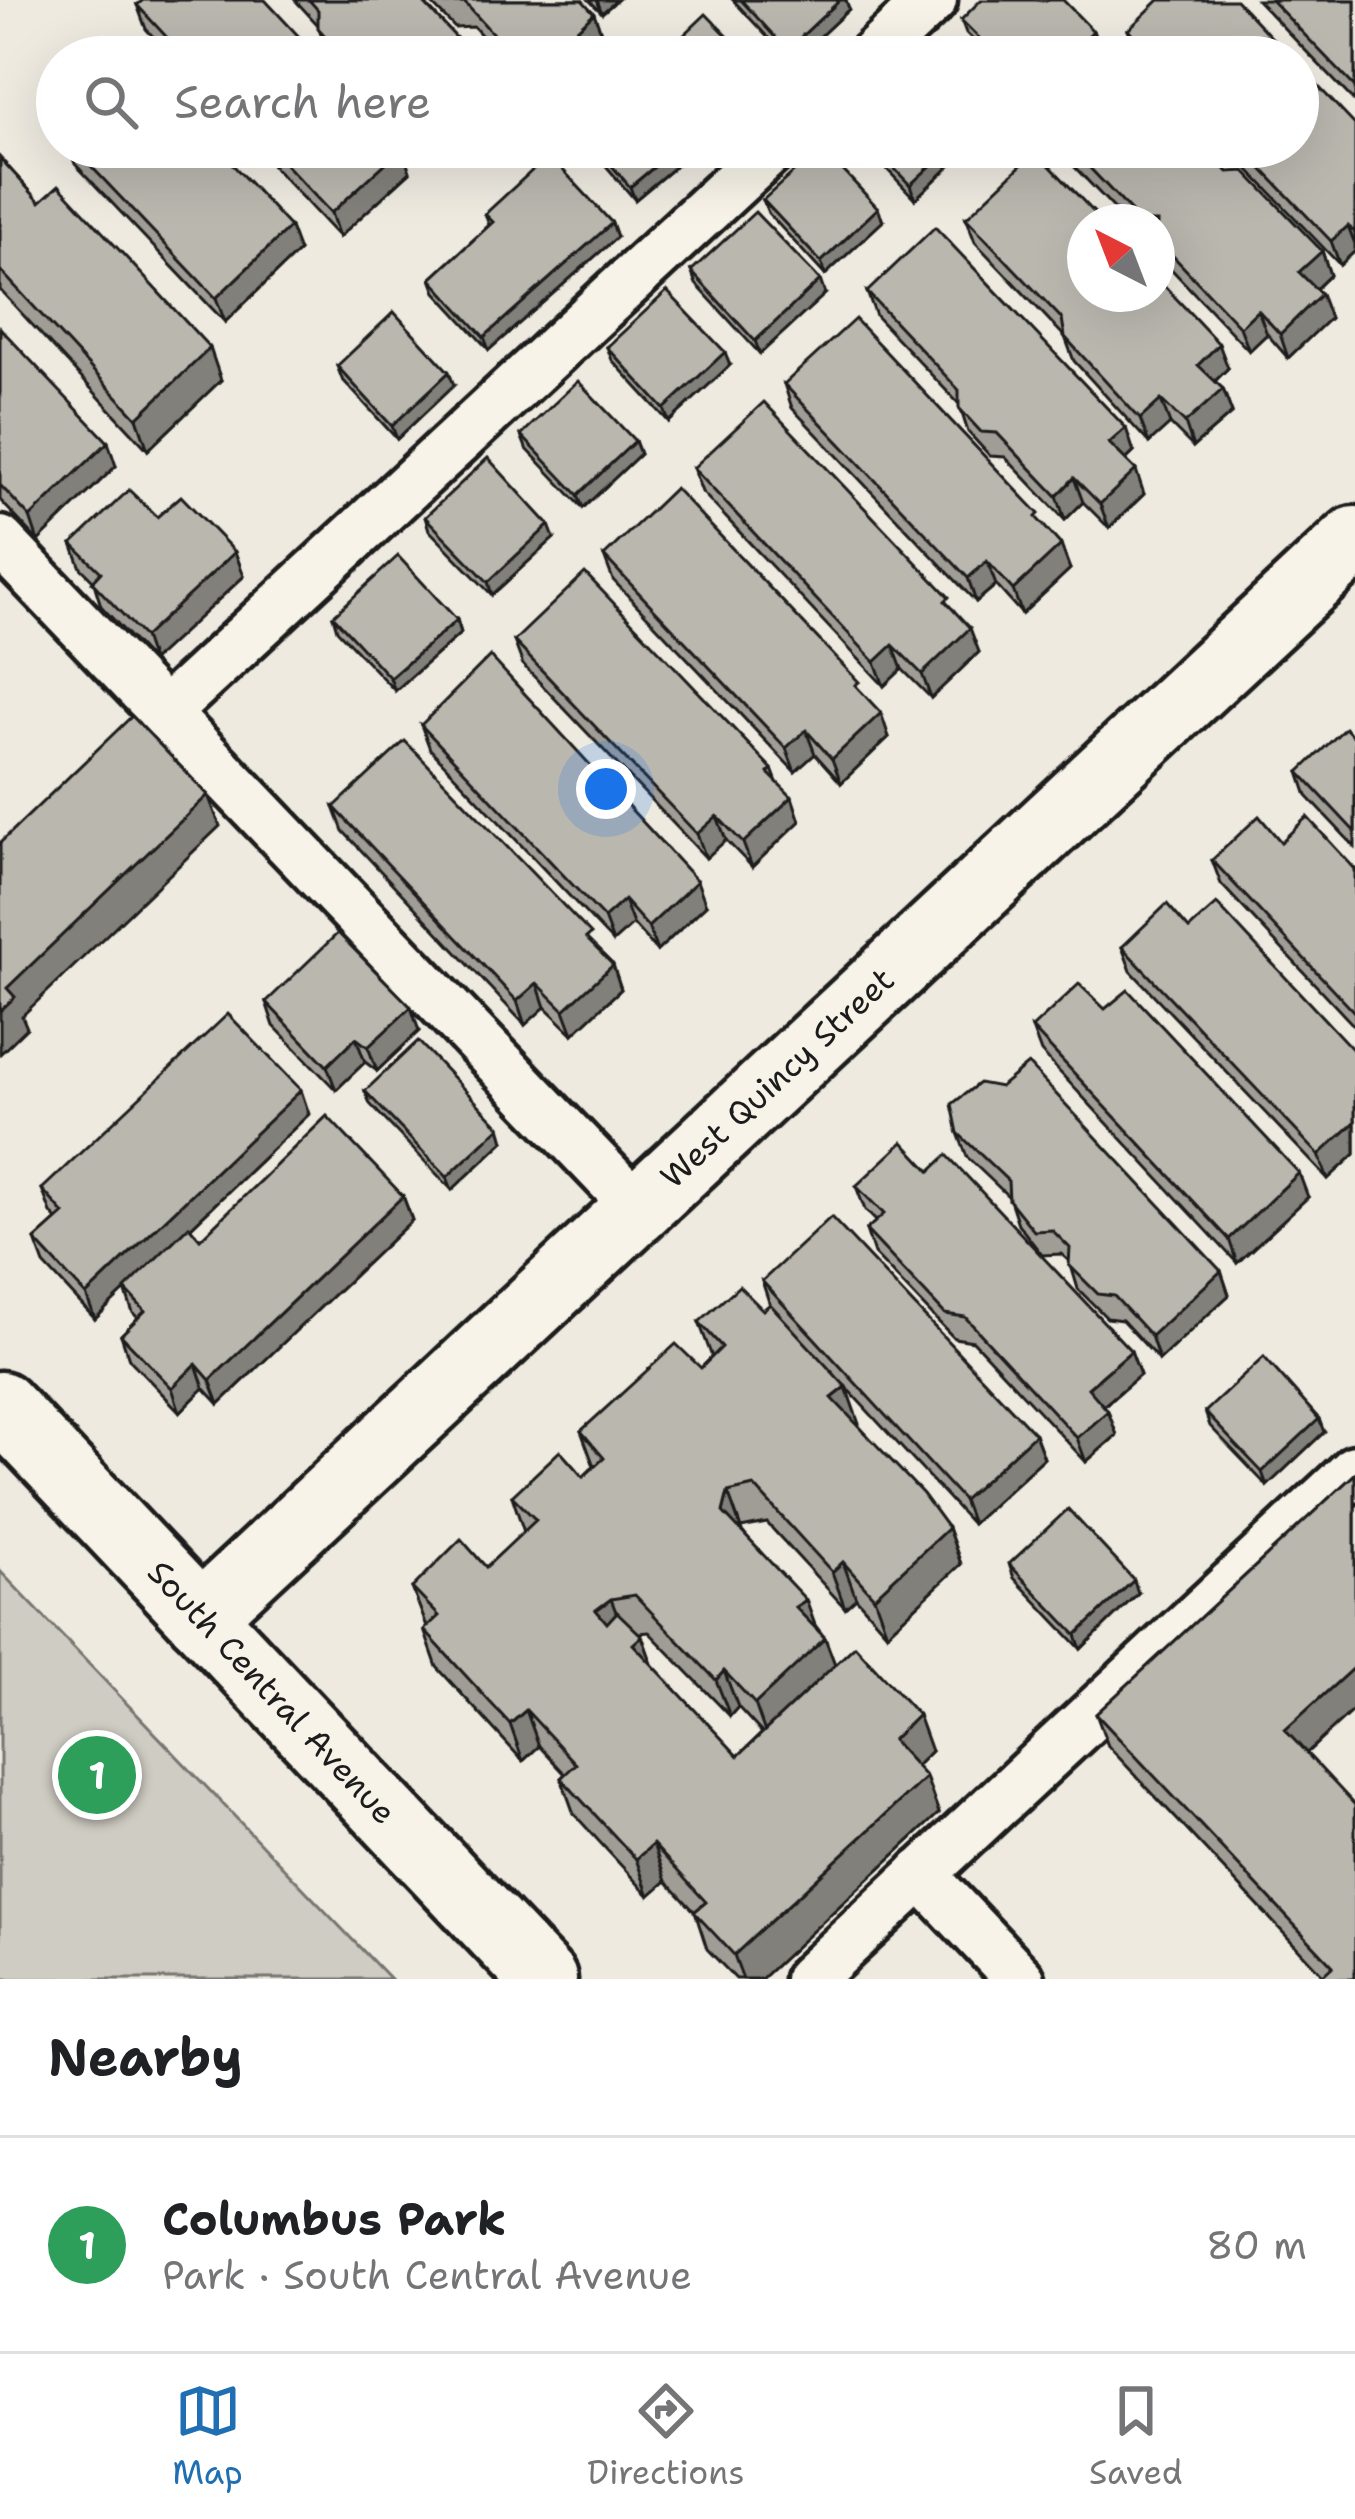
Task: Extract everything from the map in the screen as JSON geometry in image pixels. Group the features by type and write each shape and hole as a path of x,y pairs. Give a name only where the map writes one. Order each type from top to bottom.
{"street":[{"name":"West Quincy Street","path":"200,1617 1355,540"},
{"name":"South Central Avenue","path":"0,1406 543,1979"}],"lane":[{"path":"893,36 932,0"},
{"path":"163,714 751,168"},
{"path":"0,542 638,1208"},
{"path":"808,1979 1355,1470"},
{"path":"921,1874 1020,1979"}],"shaded area":[{"path":"0,1571 390,1979 0,1979"}],"building":[{"path":"143,0 265,0 298,36 166,36 137,5"},
{"path":"309,0 421,0 454,36 325,36 318,28 318,10"},
{"path":"442,0 582,0 594,13 569,36 495,36 465,3"},
{"path":"741,0 840,0 802,36 774,36"},
{"path":"981,0 1063,0 1093,31 1088,36 977,36 961,20"},
{"path":"1159,0 1236,0 1270,36 1134,36 1128,30"},
{"path":"1271,0 1355,0 1355,87 1319,50 1319,36 1306,36"},
{"path":"706,14 727,36 683,36"},
{"path":"1319,87 1355,125 1355,232 1348,226 1331,241 1261,168 1319,168"},
{"path":"0,158 40,202 59,185 210,348 137,418 0,270"},
{"path":"93,168 236,168 290,227 216,298"},
{"path":"289,168 380,168 331,213"},
{"path":"535,168 561,168 612,223 484,337 431,279 493,222 485,214"},
{"path":"614,168 653,168 630,187"},
{"path":"798,168 841,168 878,208 821,262 763,200"},
{"path":"894,168 928,168 910,185"},
{"path":"1018,168 1052,168 1086,204 1067,204 1067,312 1175,312 1175,297 1219,344 1198,365 1223,389 1185,423 1161,400 1140,419 1065,337 1062,319 966,218"},
{"path":"1090,168 1245,171 1322,251 1299,272 1321,294 1280,334 1258,310 1240,327 1175,258 1175,204 1124,204"},
{"path":"755,212 820,280 755,341 691,271"},
{"path":"935,227 1126,428 1109,443 1136,470 1100,504 1074,478 1057,496 997,433 981,432 959,408 959,390 867,292"},
{"path":"667,291 725,352 664,409 607,347"},
{"path":"394,312 449,372 392,426 337,366"},
{"path":"855,319 1039,514 1036,517 1061,545 1013,590 987,561 968,578 784,384"},
{"path":"0,328 108,442 30,517 0,485"},
{"path":"578,381 635,441 578,495 521,435"},
{"path":"764,402 949,597 945,601 970,628 922,674 893,645 875,662 693,468"},
{"path":"488,458 549,525 488,582 425,517"},
{"path":"675,488 859,682 855,685 881,713 832,759 806,730 786,748 604,556"},
{"path":"129,490 157,517 181,496 235,552 144,637 92,582 101,572 72,544"},
{"path":"398,556 457,620 390,678 333,616"},
{"path":"585,573 772,769 768,773 792,797 743,843 717,816 697,834 514,641"},
{"path":"490,656 697,881 648,927 624,900 604,918 421,725"},
{"path":"132,716 208,795 7,988 15,997 0,1011 0,843"},
{"path":"1345,728 1355,738 1355,832 1299,772"},
{"path":"405,741 591,934 586,938 613,965 564,1010 537,983 517,1001 334,807"},
{"path":"1259,816 1281,842 1307,817 1355,869 1355,1013 1212,860"},
{"path":"1167,904 1189,929 1217,904 1355,1052 1355,1122 1319,1155 1122,947"},
{"path":"338,933 411,1007 368,1047 356,1038 327,1066 266,1002"},
{"path":"1079,984 1105,1009 1128,990 1299,1173 1229,1239 1032,1028"},
{"path":"228,1014 301,1090 86,1295 35,1240 64,1214 42,1189"},
{"path":"418,1041 500,1127 447,1177 365,1091"},
{"path":"1028,1064 1221,1271 1151,1336 1114,1296 1098,1294 1069,1265 1070,1248 1052,1230 1034,1231 1009,1200 1008,1181 958,1133 952,1104 979,1083 1000,1087"},
{"path":"327,1116 403,1196 210,1380 196,1364 172,1388 121,1335 145,1311 125,1289 189,1226 200,1239"},
{"path":"903,1142 930,1171 947,1155 1131,1351 1088,1388 1108,1411 1077,1438 965,1317 945,1314 866,1230 884,1214 856,1186"},
{"path":"831,1217 1035,1434 963,1500 762,1281"},
{"path":"739,1286 763,1310 770,1304 846,1387 832,1398 923,1494 948,1528 874,1597 843,1562 832,1572 754,1486 728,1492 723,1512 806,1600 795,1607 825,1638 755,1704 724,1671 716,1680 635,1595 611,1599 596,1610 607,1623 617,1612 642,1636 633,1644 738,1756 855,1646 918,1715 892,1740 926,1777 734,1955 694,1912 706,1902 653,1844 636,1859 561,1778 576,1764 526,1710 510,1724 424,1630 439,1616 412,1588 461,1539 486,1567 536,1520 512,1496 560,1451 583,1477 604,1458 581,1431 676,1344 701,1368 722,1347 699,1322"},
{"path":"1264,1357 1319,1419 1262,1472 1205,1412"},
{"path":"1355,1474 1355,1666 1285,1730 1355,1805 1355,1979 1325,1979 1322,1976 1333,1966 1096,1714"},
{"path":"1068,1509 1134,1580 1076,1635 1009,1564"}],"place":[{"name":"Columbus Park","path":"97,1775"}]}
